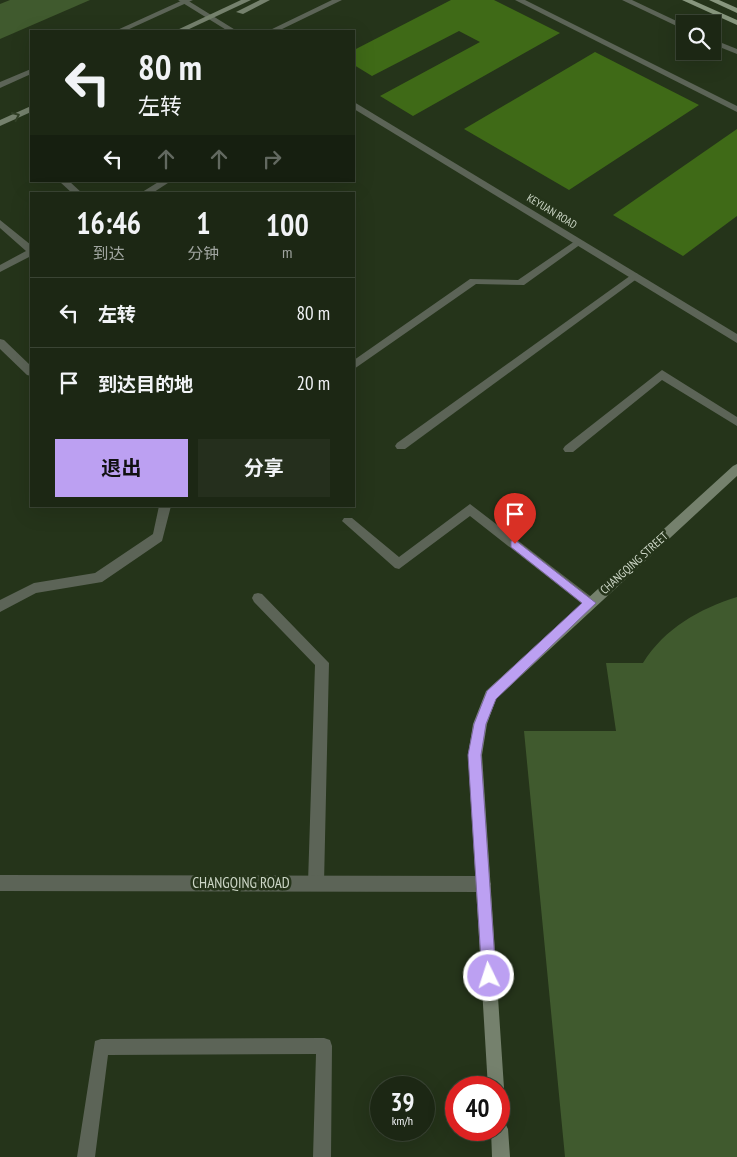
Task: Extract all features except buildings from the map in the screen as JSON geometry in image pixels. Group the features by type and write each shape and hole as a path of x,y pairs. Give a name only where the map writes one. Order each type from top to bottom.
{"main road":[{"path":"686,0 737,24"},
{"path":"713,0 737,11"}],"street":[{"path":"181,30 247,0"},
{"path":"201,30 266,0"},
{"path":"274,30 338,0"},
{"path":"519,0 737,109"},
{"path":"626,0 676,24"},
{"path":"122,30 185,1 231,30"},
{"path":"721,45 737,52"},
{"path":"0,85 30,71"},
{"path":"0,114 30,99"},
{"name":"KEYUAN ROAD","path":"355,106 737,339"},
{"path":"0,123 30,108"},
{"path":"64,182 76,192"},
{"path":"147,192 165,182"},
{"path":"0,223 30,250"},
{"path":"355,364 474,281 520,283 578,242"},
{"path":"0,269 30,252"},
{"path":"400,446 634,276"},
{"path":"0,343 30,371"},
{"path":"569,449 662,374 737,422"},
{"name":"CHANGQING STREET","path":"495,1076 475,755 480,724 491,695 737,469"},
{"path":"0,607 9,600 34,588 98,578 158,537 165,507"},
{"path":"348,521 399,564 470,509 590,603"},
{"path":"258,598 322,663 316,884"},
{"name":"CHANGQING ROAD","path":"0,883 483,884"},
{"path":"86,1157 101,1047 324,1046 322,1157"},
{"path":"499,1141 500,1157"}],"green space":[{"path":"10,0 90,0 0,39 0,4"},
{"path":"451,0 494,0 560,33 413,116 380,96 480,42 459,31 372,76 355,66 355,49"},
{"path":"595,52 699,105 569,190 464,129"},
{"path":"737,129 737,216 683,256 613,215"},
{"path":"737,597 737,1157 565,1157 524,731 616,731 606,663 643,663 662,640 684,621 709,607"}],"route":[{"path":"489,976 475,755 480,724 491,695 590,603 515,544"}]}
